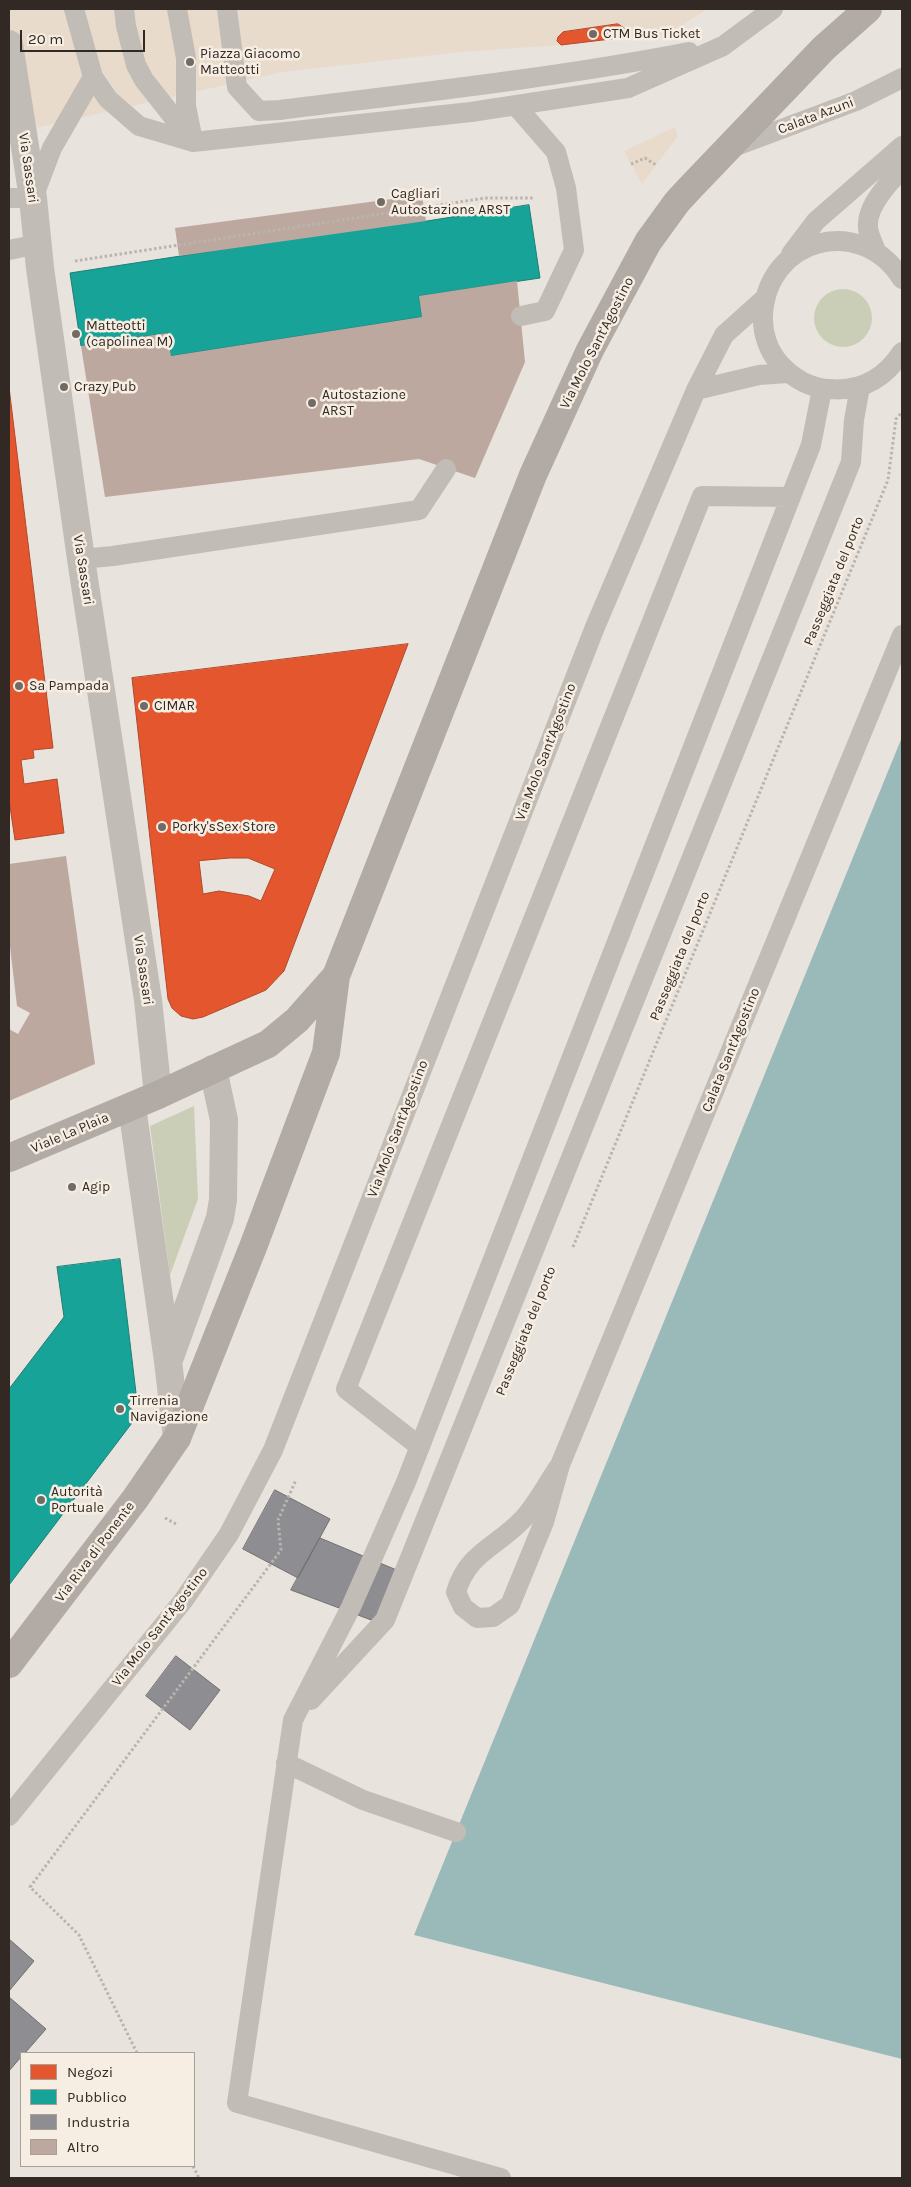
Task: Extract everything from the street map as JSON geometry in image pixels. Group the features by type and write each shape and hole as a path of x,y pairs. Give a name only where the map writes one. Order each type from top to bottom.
{"main road":[{"name":"Via Molo Sant'Agostino","path":"177,1438 253,1246 326,1053 336,976 533,475 590,350 648,242 677,202 824,48 868,9"},
{"name":"Via Molo Sant'Agostino","path":"132,1107 268,1044 296,1020 336,976"},
{"name":"Viale La Plaia","path":"9,1158 132,1107"},
{"name":"Via Riva di Ponente","path":"9,1664 135,1499 177,1438"}],"street":[{"name":"Via Sassari","path":"9,44 21,198 39,256 81,560 148,1000 158,1095"},
{"path":"168,1361 220,1218 223,1200 224,1120 212,1069"},
{"path":"132,1107 177,1438"}],"lane":[{"path":"74,9 93,77 108,99 139,126 193,142 516,106 628,88 723,46 773,9"},
{"path":"124,9 126,26 136,65 144,80 193,142"},
{"path":"177,9 186,58 186,106 193,142"},
{"path":"227,9 237,87 259,111 621,65 723,46"},
{"path":"21,198 93,77"},
{"name":"Calata Azuni","path":"727,150 856,101 900,81"},
{"path":"516,106 556,152 566,188 574,250 545,311 521,316"},
{"path":"899,362 877,379 860,387 841,390 822,389 804,383 788,373 776,359 767,342 762,323 764,300 772,277 816,221 902,146"},
{"path":"876,250 870,238 868,223 876,200 902,170"},
{"path":"787,259 807,246 831,240 855,242 876,250 895,266 902,279"},
{"path":"9,250 39,256"},
{"name":"Via Molo Sant'Agostino","path":"9,1816 183,1601 229,1534 272,1450 591,636 696,390 724,335 764,300"},
{"path":"696,390 759,375 788,373"},
{"path":"293,1720 385,1620 851,462 854,420 860,387"},
{"path":"501,2178 237,2103 293,1720 351,1607 419,1446 811,445 822,389"},
{"path":"81,560 419,510 446,469"},
{"path":"419,1446 346,1389 702,496 791,497"},
{"name":"Calata Sant'Agostino","path":"560,1465 524,1519 475,1558 461,1575 456,1592 463,1607 477,1618 494,1617 510,1605 544,1522 560,1465 902,635"},
{"path":"286,1763 363,1800 456,1832"}],"path":[{"path":"631,164 644,158 656,166"},
{"path":"39,256 484,198 534,198"},
{"name":"Passeggiata del porto","path":"572,1249 888,480 896,419 902,412"},
{"path":"137,2052 80,1935 30,1887 281,1550 278,1520 298,1477"},
{"path":"193,2167 199,2178"}],"green space":[{"path":"837,289 849,289 864,297 872,312 872,324 864,339 849,347 837,347 822,339 814,324 814,312 822,297"},
{"path":"194,1106 198,1199 170,1275 150,1126"}],"shaded area":[{"name":"Piazza Giacomo Matteotti","path":"9,9 707,9 669,34 561,45 461,52 282,72 9,134"},
{"path":"675,127 678,136 642,184 624,151"}],"water":[{"path":"902,737 902,2059 414,1935"}],"building: Negozi":[{"name":"CTM Bus Ticket","path":"618,24 624,28 624,32 619,38 561,45 557,41 563,32"},
{"path":"9,387 53,748 33,750 34,758 21,760 24,784 57,779 64,833 15,840 9,800"},
{"path":"408,644 284,971 266,990 203,1017 193,1019 181,1016 172,1008 168,999 132,678","holes":["248,858 275,869 261,901 249,896 219,891 203,894 199,861"]}],"building: Pubblico":[{"path":"529,205 540,278 419,296 422,317 171,356 167,333 81,346 70,273 421,219 426,221"},
{"name":"Autorità Portuale","path":"120,1259 136,1393 127,1405 138,1415 9,1585 9,1389 64,1317 57,1267"}],"building: Industria":[{"path":"275,1490 330,1519 298,1578 243,1549"},
{"path":"320,1538 411,1576 390,1627 291,1590"},
{"path":"176,1656 220,1690 190,1730 146,1696"},
{"path":"9,1939 34,1961 9,1991"},
{"path":"9,1997 46,2029 26,2052 20,2052 20,2058 9,2071"}],"building: Altro":[{"path":"422,195 426,221 179,256 175,228"},
{"path":"517,281 525,362 475,478 419,459 105,497 81,346 167,333 171,356 422,317 419,296"},
{"path":"66,856 95,1064 9,1101 9,1029 18,1034 30,1013 17,1006 9,938 9,864"}],"place":[{"name":"CTM Bus Ticket","path":"593,34"},
{"name":"Piazza Giacomo Matteotti","path":"190,62"},
{"name":"Cagliari Autostazione ARST","path":"381,202"},
{"name":"Matteotti (capolinea M)","path":"76,334"},
{"name":"Crazy Pub","path":"64,387"},
{"name":"Autostazione ARST","path":"312,403"},
{"name":"Sa Pampada","path":"19,686"},
{"name":"CIMAR","path":"144,706"},
{"name":"Porky'sSex Store","path":"162,827"},
{"name":"Agip","path":"72,1187"},
{"name":"Tirrenia Navigazione","path":"120,1409"},
{"name":"Autorità Portuale","path":"41,1500"}]}
